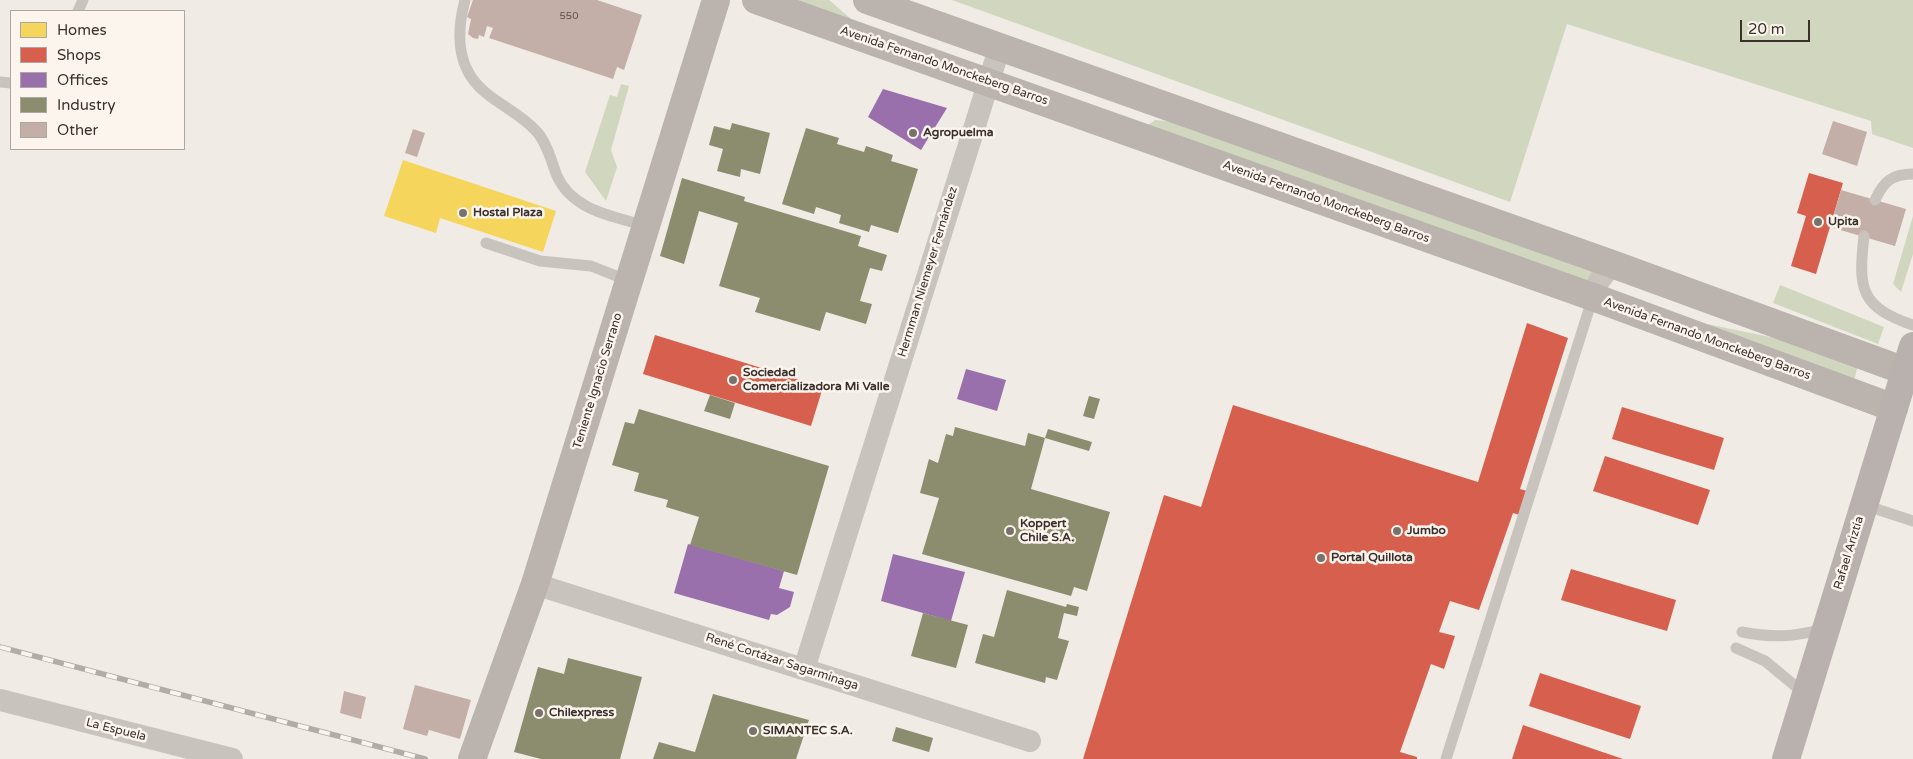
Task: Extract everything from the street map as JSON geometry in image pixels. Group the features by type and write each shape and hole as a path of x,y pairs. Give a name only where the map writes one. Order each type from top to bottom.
{"main road":[{"name":"Rafael Ariztía","path":"1786,759 1909,359"}],"street":[{"name":"Teniente Ignacio Serrano","path":"472,759 535,584 716,0"},
{"name":"Avenida Fernando Monckeberg Barros","path":"756,0 1593,297 1894,408"},
{"path":"867,0 1612,264 1909,359"},
{"name":"Hermman Niemeyer Fernández","path":"804,670 1000,46"},
{"path":"1593,297 1599,281 1612,264"},
{"name":"René Cortázar Sagarminaga","path":"535,584 1030,741"},
{"name":"La Espuela","path":"0,700 232,759"}],"lane":[{"path":"465,0 458,40 464,65 472,80 486,94 523,117 539,134 561,185 571,198 595,210 646,226"},
{"path":"1875,200 1882,185 1891,178 1898,175 1913,174"},
{"path":"1864,236 1862,280 1867,296 1876,308 1888,317 1913,325"},
{"path":"486,243 540,261 591,266 629,281"},
{"path":"1446,759 1593,297"},
{"path":"1864,505 1913,521"},
{"path":"1742,632 1779,637 1797,636 1826,628"},
{"path":"1736,648 1764,661 1806,694"}],"green space":[{"path":"791,0 829,0 856,23"},
{"path":"952,0 1913,0 1913,148 1872,134 1871,121 1567,24 1510,202"},
{"path":"621,84 629,86 611,150 617,167 606,201 585,172 610,95 617,97"},
{"path":"1155,120 1177,122 1593,270 1587,284 1148,125"},
{"path":"1913,216 1913,254 1901,292 1893,284"},
{"path":"1780,285 1884,327 1878,344 1773,303"},
{"path":"1697,322 1775,338 1858,366 1854,380"}],"building: Homes":[{"path":"403,160 556,211 543,252 440,218 436,233 384,216"}],"building: Shops":[{"name":"Upita","path":"1809,173 1843,183 1816,274 1791,266 1806,216 1797,213"},
{"name":"Portal Quillota","path":"1527,323 1568,338 1520,489 1527,491 1520,515 1513,513 1479,610 1450,601 1439,632 1455,636 1444,669 1431,664 1400,752 1417,757 1417,759 1083,759 1164,495 1201,507 1233,405 1478,482"},
{"name":"Sociedad Comercializadora Mi Valle","path":"655,335 823,387 811,426 643,374"},
{"path":"1622,407 1724,438 1714,470 1612,439"},
{"path":"1605,456 1710,490 1698,525 1593,491"},
{"path":"1571,569 1676,600 1667,631 1561,600"},
{"path":"1540,673 1641,706 1630,739 1529,706"},
{"path":"1523,725 1623,759 1512,759"}],"building: Offices":[{"name":"Agropuelma","path":"883,89 947,108 921,150 868,117"},
{"path":"966,369 1006,380 997,411 957,399"},
{"path":"688,544 784,571 779,588 794,592 790,607 777,615 771,614 769,620 674,593"},
{"path":"893,554 965,572 951,621 881,601"}],"building: Industry":[{"path":"732,123 770,133 760,174 741,169 740,177 717,171 723,149 709,145 714,126 730,130"},
{"path":"806,128 839,138 837,144 864,152 866,146 893,155 891,161 918,169 898,233 871,225 869,232 839,223 841,215 816,207 814,214 782,204"},
{"path":"682,178 745,197 744,201 861,236 858,246 887,255 882,271 870,268 860,301 872,304 866,324 826,312 820,331 755,312 760,298 719,286 738,223 699,211 684,264 660,256"},
{"path":"710,395 735,403 730,419 704,411"},
{"path":"1089,396 1100,399 1094,419 1083,416"},
{"path":"639,409 829,466 797,575 690,545 699,517 666,507 668,500 634,491 639,473 612,465 625,422 634,424"},
{"name":"Koppert Chile S.A.","path":"955,427 1025,446 1028,433 1045,438 1031,489 1110,512 1087,591 1074,587 1071,596 922,554 939,498 920,493 929,459 938,463 946,434 953,436"},
{"path":"1048,429 1092,442 1089,451 1045,438"},
{"path":"1007,590 1066,607 1067,604 1079,607 1077,616 1064,613 1058,638 1069,641 1057,680 1046,677 1045,683 975,663 983,634 994,637"},
{"path":"923,613 968,625 956,668 911,656"},
{"path":"568,658 642,677 620,759 541,759 514,752 538,667 564,674"},
{"name":"SIMANTEC S.A.","path":"713,694 809,720 796,759 653,759 659,742 695,752"},
{"path":"896,727 933,738 929,752 892,741"}],"building: Other":[{"path":"473,0 597,0 642,15 624,70 617,67 613,79 489,38 493,28 487,26 484,37 479,35 478,39 473,38 468,34 471,19 467,17"},
{"path":"1833,121 1867,132 1857,166 1822,154"},
{"path":"413,129 425,133 417,157 405,153"},
{"path":"1841,190 1906,209 1895,246 1830,227"},
{"path":"415,685 471,700 460,739 429,730 427,736 403,729"},
{"path":"344,691 366,697 361,719 340,713"}],"railway":[{"path":"0,647 425,759"}],"place":[{"name":"Agropuelma","path":"913,133"},
{"name":"Hostal Plaza","path":"463,213"},
{"name":"Upita","path":"1818,222"},
{"name":"Sociedad Comercializadora Mi Valle","path":"733,380"},
{"name":"Koppert Chile S.A.","path":"1010,531"},
{"name":"Jumbo","path":"1397,531"},
{"name":"Portal Quillota","path":"1321,558"},
{"name":"Chilexpress","path":"539,713"},
{"name":"SIMANTEC S.A.","path":"753,731"}]}
